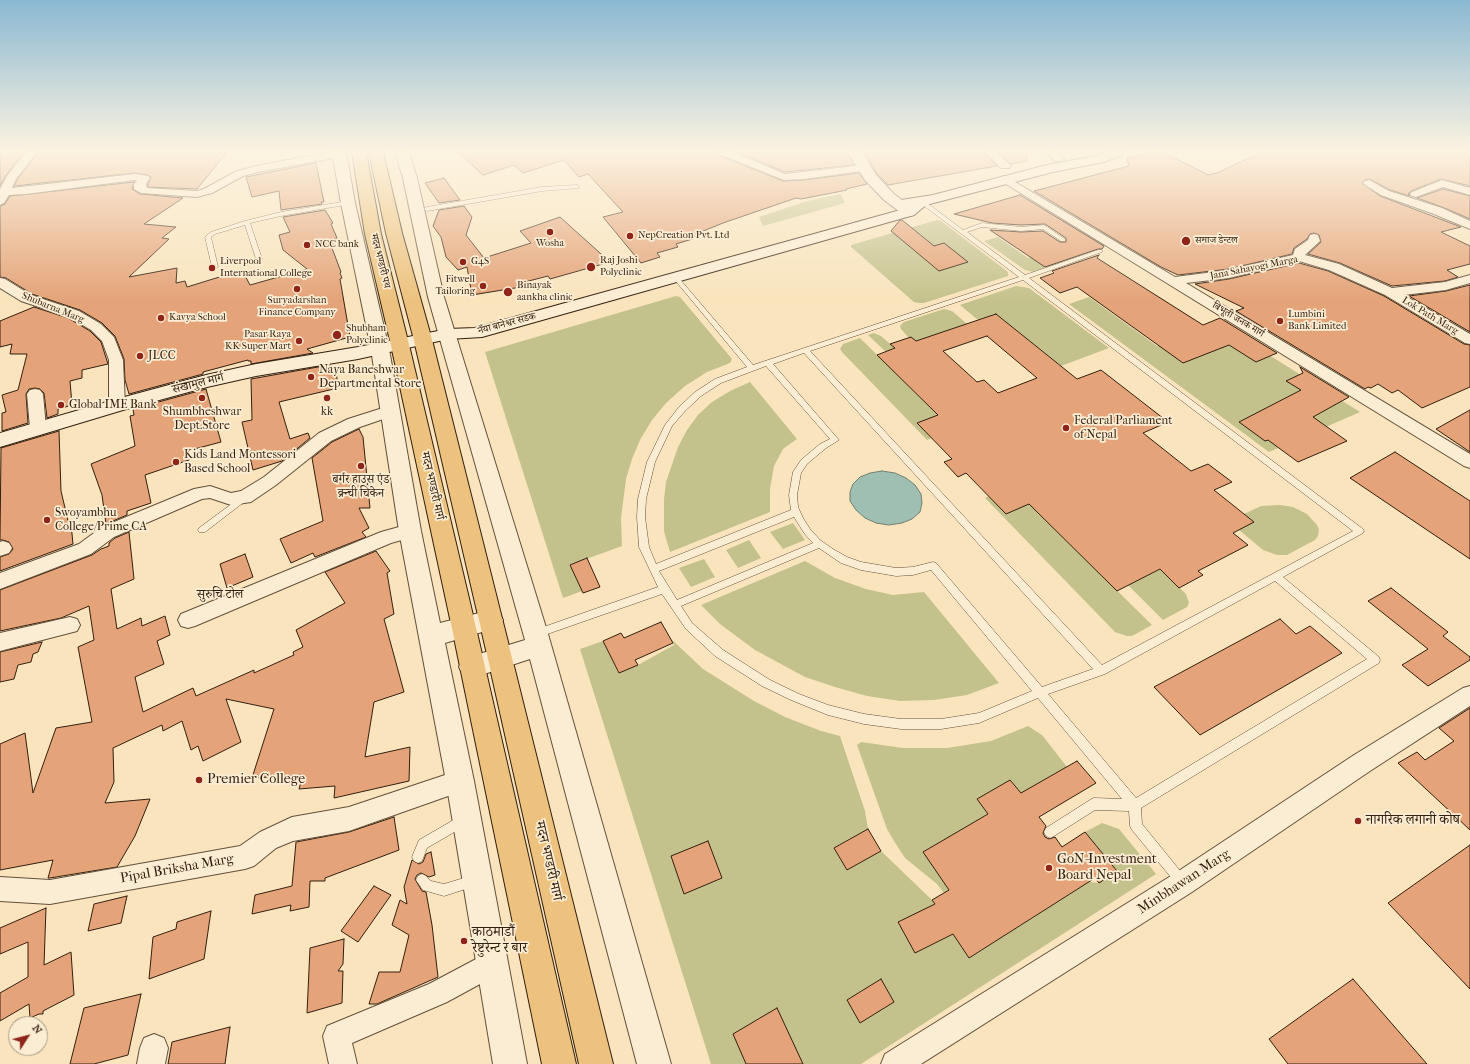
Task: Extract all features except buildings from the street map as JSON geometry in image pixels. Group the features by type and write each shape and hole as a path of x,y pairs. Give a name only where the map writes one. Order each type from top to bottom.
{"highway":[{"name":"मदन भण्डारी पथ","path":"362,202 373,234 401,344"},
{"name":"मदन भण्डारी पथ","path":"388,202 394,233 401,344"},
{"name":"मदन भण्डारी मार्ग","path":"559,1064 401,344 424,348 500,658 596,1064"}],"street":[{"path":"415,202 435,294 538,640 654,1064"},
{"path":"901,202 909,205 919,202"},
{"name":"बिभूती जनक मार्ग","path":"1050,202 1174,281 1470,462"},
{"path":"1409,202 1458,219 1470,225"},
{"path":"348,203 401,344 389,411 410,531 460,781 510,1064"},
{"name":"नँया बानेश्वर सडक","path":"448,334 470,321 909,205"},
{"name":"नँया बानेश्वर सडक","path":"448,334 476,333 676,278 909,205"},
{"path":"1299,257 1299,252 1312,243 1314,238"},
{"name":"Jana Sahayogi Marga","path":"1174,281 1229,274 1299,257 1334,267 1390,292"},
{"path":"1390,292 1446,286 1470,279"},
{"name":"Shubarna Marg","path":"0,282 26,298 74,314 96,327 109,340 116,360 117,405"},
{"name":"Lok Path Marg","path":"1390,292 1470,340"},
{"name":"संखामुल मार्ग","path":"0,440 117,405 206,381 256,370 448,334"},
{"path":"35,394 38,428"},
{"path":"0,581 85,549 108,532 200,493 210,492 231,499 245,497 270,481 325,437 354,423 389,411"},
{"path":"188,620 387,537 410,531"},
{"path":"431,636 490,620"},
{"path":"0,642 70,625"},
{"path":"472,667 500,658 538,640"},
{"name":"Minbhawan Marg","path":"895,1064 1183,883 1362,763 1470,695"},
{"name":"Pipal Briksha Marg","path":"0,889 50,892 245,858 268,840 292,829 349,819 460,781"},
{"path":"343,1064 337,1036 438,993 493,964"}],"lane":[{"path":"427,209 469,202"},
{"path":"215,267 208,237 217,231 281,214 348,203"},
{"path":"909,205 962,232 1024,278 1360,531 1101,671 1040,692 1007,708 979,718 940,724 902,724 864,719 828,710 795,697 766,683 741,668 702,639 689,626 664,589 644,547 641,517 646,481 651,462 659,443 669,425 682,409 698,394 718,381 768,362 1024,278 1100,251"},
{"path":"247,222 259,259"},
{"path":"962,232 982,225 1021,229 1044,227 1062,240"},
{"path":"676,278 752,368"},
{"path":"805,350 1101,671"},
{"path":"768,362 835,440 812,453 804,462 794,483 793,495 796,512 806,531 820,544 844,560 878,570 896,572 913,571 933,566 1135,805 1136,826 1183,883"},
{"path":"202,530 245,497"},
{"path":"654,569 796,512"},
{"path":"674,605 820,544"},
{"path":"1050,832 1094,804 1135,805 1375,660 1275,576"},
{"path":"538,640 664,589"},
{"path":"418,857 423,844 467,819"},
{"path":"422,880 427,886 444,890 478,880"}],"shaded area":[{"path":"806,202 844,202 845,203 763,226 759,217"},
{"path":"937,220 941,221 1008,272 1008,276 924,303 919,303 914,302 851,247 851,245"},
{"path":"998,237 1028,258 1062,248 1075,257 1033,272 1025,270 984,241"},
{"path":"1016,286 1029,288 1109,348 1061,366 996,314 978,320 960,305"},
{"path":"676,296 680,297 732,359 730,363 707,372 685,386 666,403 652,420 640,440 626,479 621,518 622,546 570,565 582,591 563,598 485,352"},
{"path":"1089,297 1157,346 1192,334 1229,330 1360,412 1269,452 1069,304"},
{"path":"944,309 952,311 967,324 916,341 909,338 901,329 900,326 904,322"},
{"path":"874,333 881,336 895,348 886,352 868,335"},
{"path":"860,338 938,415 932,438 927,440 840,349 843,344"},
{"path":"750,382 797,439 783,449 774,466 770,489 770,512 670,552 664,531 664,499 666,482 678,447 687,430 698,415 712,402 730,391"},
{"path":"882,471 895,473 906,478 915,485 921,494 922,503 920,512 912,519 902,523 889,525 876,523 865,518 856,510 850,501 850,492 853,484 860,477 870,473"},
{"path":"989,496 1029,504 1152,625 1132,636 1115,632 985,498"},
{"path":"1280,505 1293,507 1307,514 1317,525 1319,530 1318,536 1315,540 1287,555 1277,555 1263,550 1239,530 1244,514 1261,506"},
{"path":"793,523 805,540 783,549 770,532"},
{"path":"749,540 761,558 738,568 726,550"},
{"path":"704,559 715,577 691,587 679,568"},
{"path":"805,561 835,578 866,589 893,595 924,592 999,683 967,695 934,700 900,701 867,696 805,677 755,650 720,624 701,605"},
{"path":"1160,569 1186,594 1189,603 1187,607 1163,620 1128,585"},
{"path":"670,638 703,669 754,701 785,717 821,731 840,736 865,811 868,829 834,848 847,870 881,851 932,900 969,958 1089,882 1099,883 1116,870 1085,832 1102,823 1119,829 1156,874 861,1064 711,1064 580,649 603,641 619,673 638,665 674,645"},
{"path":"1028,726 1042,735 1067,767 1021,793 1010,780 977,799 988,814 924,852 1016,851 944,893 937,884 905,858 894,841 887,829 857,745 861,742 903,748 947,748 991,741"}],"place":[{"name":"Wosha","path":"550,232"},
{"name":"NepCreation Pvt. Ltd","path":"630,236"},
{"name":"समाज डेन्टल","path":"1186,241"},
{"name":"NCC bank","path":"307,245"},
{"name":"G4S","path":"463,262"},
{"name":"Raj Joshi Polyclinic","path":"591,267"},
{"name":"Liverpool International College","path":"212,268"},
{"name":"Fitwell Tailoring","path":"483,286"},
{"name":"Suryadarshan Finance Company","path":"297,289"},
{"name":"Binayak aankha clinic","path":"508,292"},
{"name":"Kavya School","path":"161,318"},
{"name":"Lumbini Bank Limited","path":"1280,321"},
{"name":"Shubham Polyclinic","path":"337,335"},
{"name":"Pasar Raya KK Super Mart","path":"299,341"},
{"name":"JLCC","path":"140,356"},
{"name":"Naya Baneshwar Departmental Store","path":"311,377"},
{"name":"Shumbheshwar Dept.Store","path":"202,398"},
{"name":"kk","path":"327,398"},
{"name":"Global IME Bank","path":"61,405"},
{"name":"Federal Parliament of Nepal","path":"1066,428"},
{"name":"Kids Land Montessori Based School","path":"176,462"},
{"name":"बर्गर हाउस एंड क्र्न्ची चिकेन","path":"361,466"},
{"name":"Swoyambhu College/Prime CA","path":"47,520"},
{"name":"Premier College","path":"199,780"},
{"name":"नागरिक लगानी कोष","path":"1358,821"},
{"name":"GoN-Investment Board Nepal","path":"1049,868"},
{"name":"काठमाडौं रेष्टुरेन्ट र बार","path":"464,941"}],"district":[{"name":"सुरुचि टोल","path":"220,595"}]}
